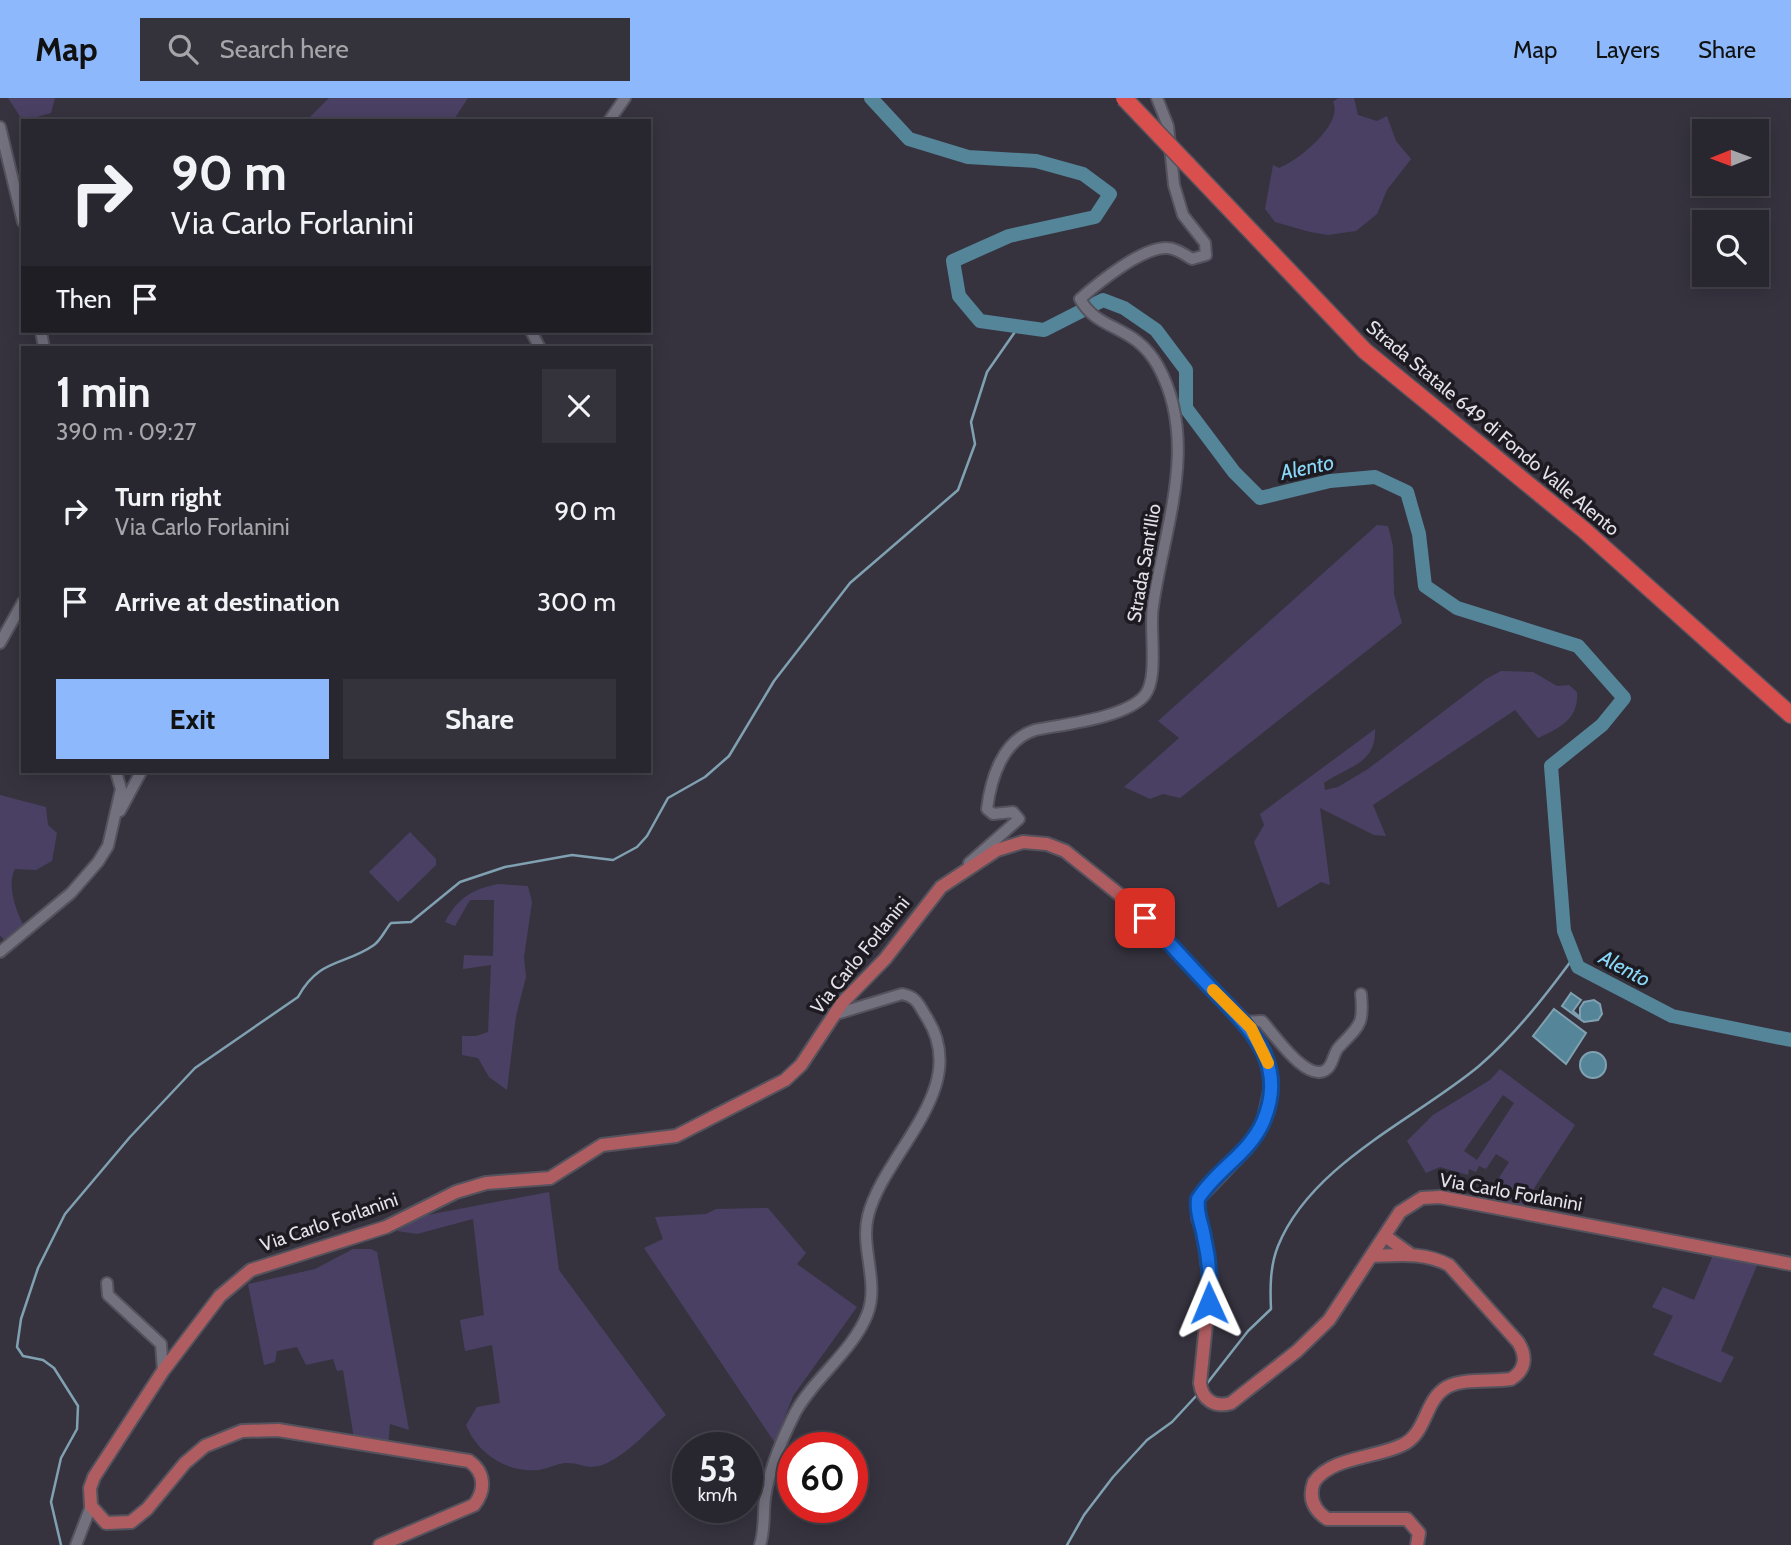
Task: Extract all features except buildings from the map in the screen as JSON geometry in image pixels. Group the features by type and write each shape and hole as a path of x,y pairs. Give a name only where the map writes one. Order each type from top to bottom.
{"highway":[{"name":"Strada Statale 649 di Fondo Valle Alento","path":"1124,98 1365,351 1584,530 1791,715"}],"main road":[{"name":"Via Carlo Forlanini","path":"91,1506 90,1488 94,1477 163,1371 220,1296 251,1269 386,1227 456,1192 486,1183 550,1178 602,1145 677,1136 785,1080 801,1065 834,1015 886,959 941,887 1012,844 1039,842 1065,851 1130,903 1245,1022 1264,1051 1269,1067 1270,1101 1263,1123 1246,1149 1198,1199 1198,1218 1204,1234 1210,1285 1200,1383 1206,1399 1216,1404 1231,1403 1297,1351 1329,1320 1400,1212 1410,1203 1422,1198 1440,1197 1791,1264"},
{"path":"1385,1236 1410,1254"},
{"path":"1373,1256 1410,1254 1435,1258 1449,1265 1518,1342 1524,1360 1520,1372 1511,1379 1448,1386 1435,1399 1415,1437 1329,1469 1316,1479 1312,1502 1319,1513 1328,1519 1403,1518 1416,1527 1420,1540 1416,1545"},
{"path":"91,1506 106,1523 131,1522 147,1509 193,1455 218,1439 254,1429 278,1430 469,1461 478,1466 482,1491 474,1505 380,1545"}],"street":[{"path":"610,119 625,98"},
{"name":"Strada Sant'Ilio","path":"967,869 970,862 1019,819 1013,813 993,814 987,809 1002,758 1021,734 1134,706 1149,688 1153,605 1177,478 1177,428 1172,401 1159,366 1142,342 1089,316 1080,299 1098,283 1144,254 1165,248 1192,259 1204,256 1205,243 1183,215 1174,184 1168,126 1157,98"},
{"path":"0,127 21,214"},
{"path":"0,643 21,606"},
{"path":"0,952 71,892 98,862 108,846 121,789 116,773"},
{"path":"111,833 141,773"},
{"path":"760,1545 771,1472 796,1412 868,1314 872,1290 867,1218 876,1194 933,1097 939,1070 930,1023 918,1001 912,996 902,994 834,1015"},
{"path":"1245,1022 1262,1021 1303,1068 1315,1073 1324,1072 1331,1065 1335,1050 1357,1030 1363,1017 1361,994"},
{"path":"107,1283 108,1295 161,1344 163,1371"},
{"path":"76,1545 91,1506"}],"shaded area":[{"path":"8,98 55,98 51,113 22,119"},
{"path":"329,98 468,98 454,119 308,119"},
{"path":"1338,98 1354,98 1358,115 1377,121 1387,116 1396,141 1411,159 1387,190 1377,214 1356,231 1328,235 1275,222 1265,209 1273,165 1279,168 1287,164 1317,141 1332,121 1335,111 1333,102"},
{"path":"1377,525 1388,526 1393,546 1394,594 1402,623 1180,798 1163,794 1150,799 1124,787 1179,738 1158,721"},
{"path":"1501,671 1533,672 1557,686 1569,685 1577,692 1575,709 1571,716 1561,726 1538,738 1515,710 1373,805 1386,836 1374,835 1320,808 1330,885 1321,882 1278,908 1254,842 1264,825 1260,814 1375,729 1374,741 1366,757 1324,783 1325,790 1338,787 1368,769 1486,679"},
{"path":"0,795 46,807 48,825 57,833 52,861 36,870 15,869 12,891 16,908 26,929 7,944 0,935"},
{"path":"410,832 436,859 436,865 398,902 369,872"},
{"path":"498,884 528,886 532,902 524,957 526,977 516,1016 507,1090 489,1077 478,1058 462,1055 462,1036 476,1036 488,1032 491,965 463,969 464,955 493,956 494,900 470,900 455,926 445,922 466,896"},
{"path":"1500,1069 1575,1125 1520,1210 1483,1203 1509,1162 1496,1154 1486,1169 1479,1166 1476,1172 1469,1169 1468,1175 1440,1167 1426,1173 1407,1141 1433,1115 1490,1080","holes":["1503,1095 1514,1103 1477,1160 1464,1151"]},
{"path":"549,1192 559,1270 666,1415 631,1447 600,1466 565,1463 539,1470 527,1470 495,1460 478,1445 466,1425 477,1407 500,1403 492,1345 465,1351 460,1320 484,1315 473,1219 417,1234 397,1231 422,1216"},
{"path":"768,1208 806,1253 797,1264 857,1307 793,1396 775,1443 644,1248 663,1239 655,1217 706,1214 716,1209"},
{"path":"353,1249 371,1249 377,1252 409,1430 390,1424 388,1446 354,1439 343,1370 337,1371 333,1359 306,1365 297,1347 277,1351 275,1362 264,1365 248,1284 315,1269"},
{"path":"1713,1255 1758,1263 1721,1351 1734,1357 1721,1383 1653,1355 1673,1316 1652,1307 1663,1287 1694,1300"}],"water":[{"path":"1571,993 1581,1000 1573,1011 1580,1017 1580,1008 1584,1002 1594,1000 1600,1004 1602,1014 1598,1020 1584,1022 1562,1006"},
{"path":"1554,1009 1586,1033 1566,1064 1533,1036"},
{"path":"1593,1052 1602,1056 1606,1065 1602,1074 1593,1078 1584,1074 1580,1065 1584,1056"}],"waterway":[{"name":"Alento","path":"871,98 909,139 968,157 1036,161 1083,174 1110,194 1095,217 1009,236 953,261 959,296 980,321 1044,330 1103,300 1124,308 1156,330 1186,370 1186,408 1234,472 1260,498 1330,481 1375,477 1407,492 1419,534 1425,586 1457,608 1578,646 1624,698 1602,725 1551,766 1564,931 1578,967 1672,1016 1791,1040"},
{"path":"61,1545 51,1502 61,1458 77,1429 78,1406 54,1368 43,1360 23,1356 17,1347 21,1319 38,1268 65,1214 130,1137 195,1068 298,997 306,984 323,969 374,945 391,923 411,922 460,882 505,867 572,855 613,860 637,847 647,836 668,798 705,777 729,756 774,681 850,583 958,490 975,444 971,422 987,372 1019,326"},
{"path":"1205,1386 1248,1331 1271,1309 1275,1254 1293,1217 1314,1191 1366,1146 1479,1066 1517,1028 1574,957"},
{"path":"1067,1545 1084,1515 1113,1477 1147,1440 1172,1422 1197,1395"}],"slow traffic":[{"path":"1213,990 1251,1028 1268,1063"}],"route":[{"path":"1145,918 1251,1028 1264,1051 1272,1082 1270,1101 1263,1123 1246,1149 1204,1189 1198,1199 1198,1218 1204,1234 1210,1285 1209,1303"}]}
